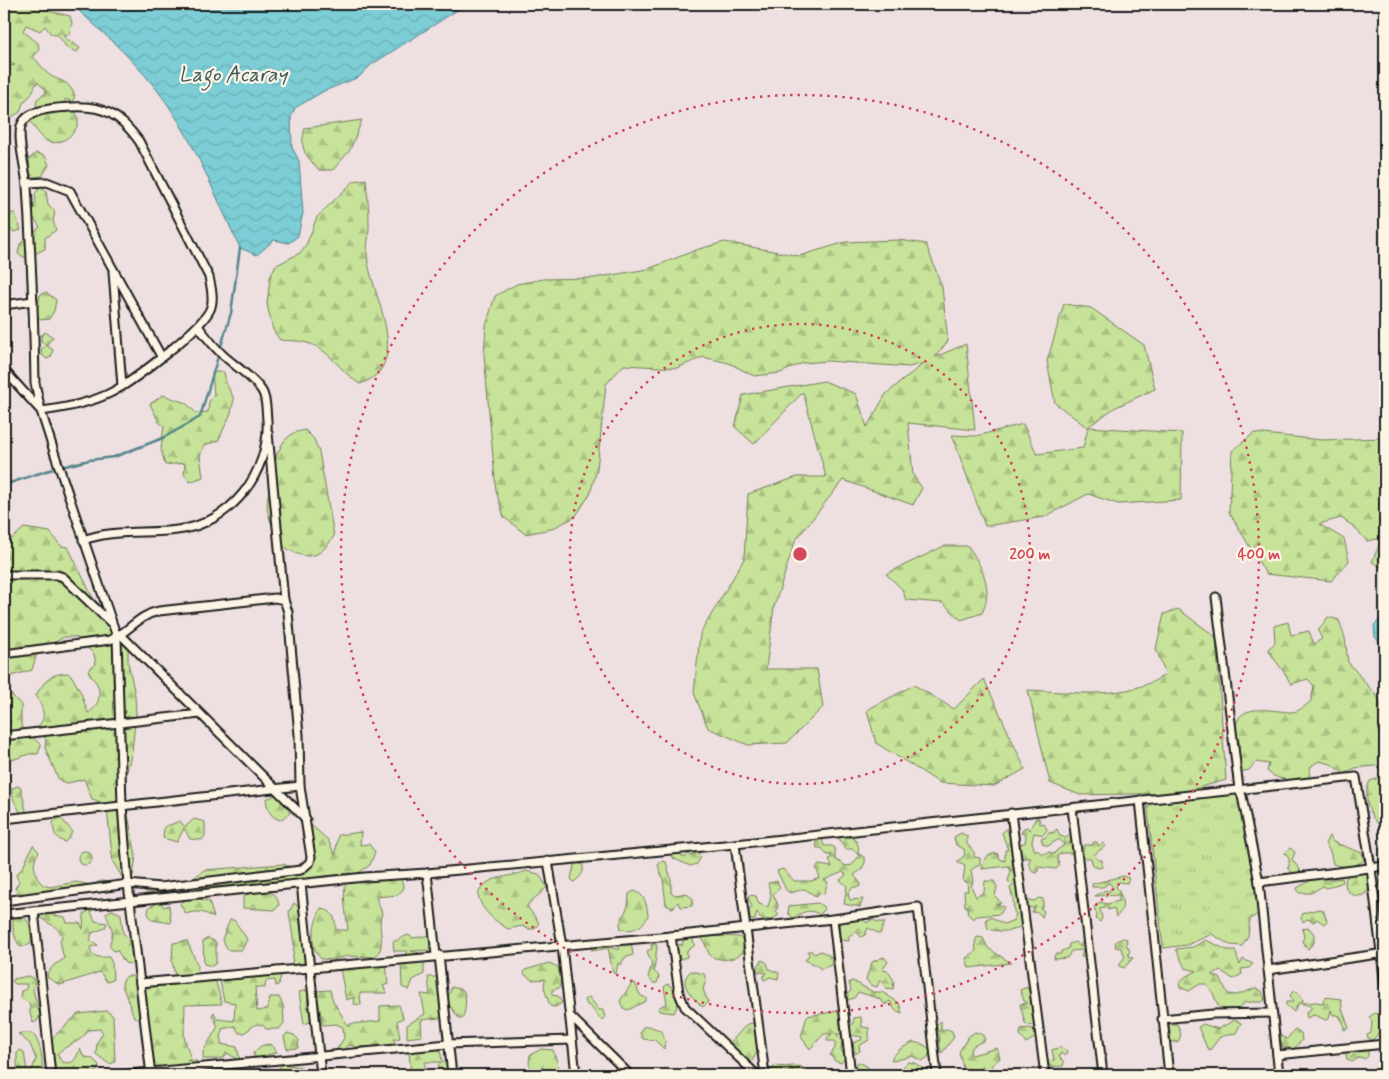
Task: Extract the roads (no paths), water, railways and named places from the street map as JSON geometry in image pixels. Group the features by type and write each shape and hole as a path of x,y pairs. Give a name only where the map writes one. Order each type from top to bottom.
{"street":[{"path":"41,411 82,403 122,386 198,326 211,308 213,294 209,277 138,140 127,124 107,111 84,106 56,108 35,113 25,119 20,132 27,183 35,383 41,411 62,478 111,624"},
{"path":"27,183 47,182 70,191 161,356"},
{"path":"113,269 122,386"},
{"path":"4,305 33,301"},
{"path":"4,901 128,884 160,887 300,870 310,862 306,819 300,786 298,716 288,612 284,600 263,392 217,349 198,326"},
{"path":"4,370 41,411"},
{"path":"83,540 102,533 178,530 201,524 228,510 246,492 260,460 268,433"},
{"path":"4,575 63,577 111,624 119,636 306,819"},
{"path":"1216,597 1238,789 1242,796 1259,882 1278,1075"},
{"path":"4,654 119,636 141,617 150,612 275,598 284,600"},
{"path":"119,636 119,722 122,805 128,884 151,1074"},
{"path":"4,736 200,714"},
{"path":"4,914 302,883 735,844 1356,777 1383,953 1385,986"},
{"path":"4,819 274,787 300,786"},
{"path":"1140,800 1168,1075"},
{"path":"1072,808 1103,1075"},
{"path":"1011,813 1045,1075"},
{"path":"735,844 765,1075"},
{"path":"548,861 562,946 576,1075"},
{"path":"1259,882 1385,866"},
{"path":"427,873 452,1075"},
{"path":"302,883 321,1075"},
{"path":"140,983 438,955 671,936 833,919 918,907 937,1075"},
{"path":"34,911 51,1075"},
{"path":"833,919 851,1075"},
{"path":"671,936 679,993 685,1007 757,1075"},
{"path":"1268,970 1383,953"},
{"path":"1162,1020 1213,1014 1272,1013"},
{"path":"569,1015 630,1075"},
{"path":"120,1075 151,1074 448,1044 572,1040"},
{"path":"1277,1055 1385,1044"}],"water":[{"name":"Lago Acaray","path":"71,4 467,4 371,65 359,77 324,91 295,108 291,117 292,147 299,161 303,213 298,236 289,243 274,240 257,255 240,248 187,136 156,88 109,38"},
{"path":"1385,614 1385,648 1375,637 1374,625"}],"waterway":[{"path":"4,485 46,471 89,460 114,457 163,438 200,417 231,313 240,248"}]}
